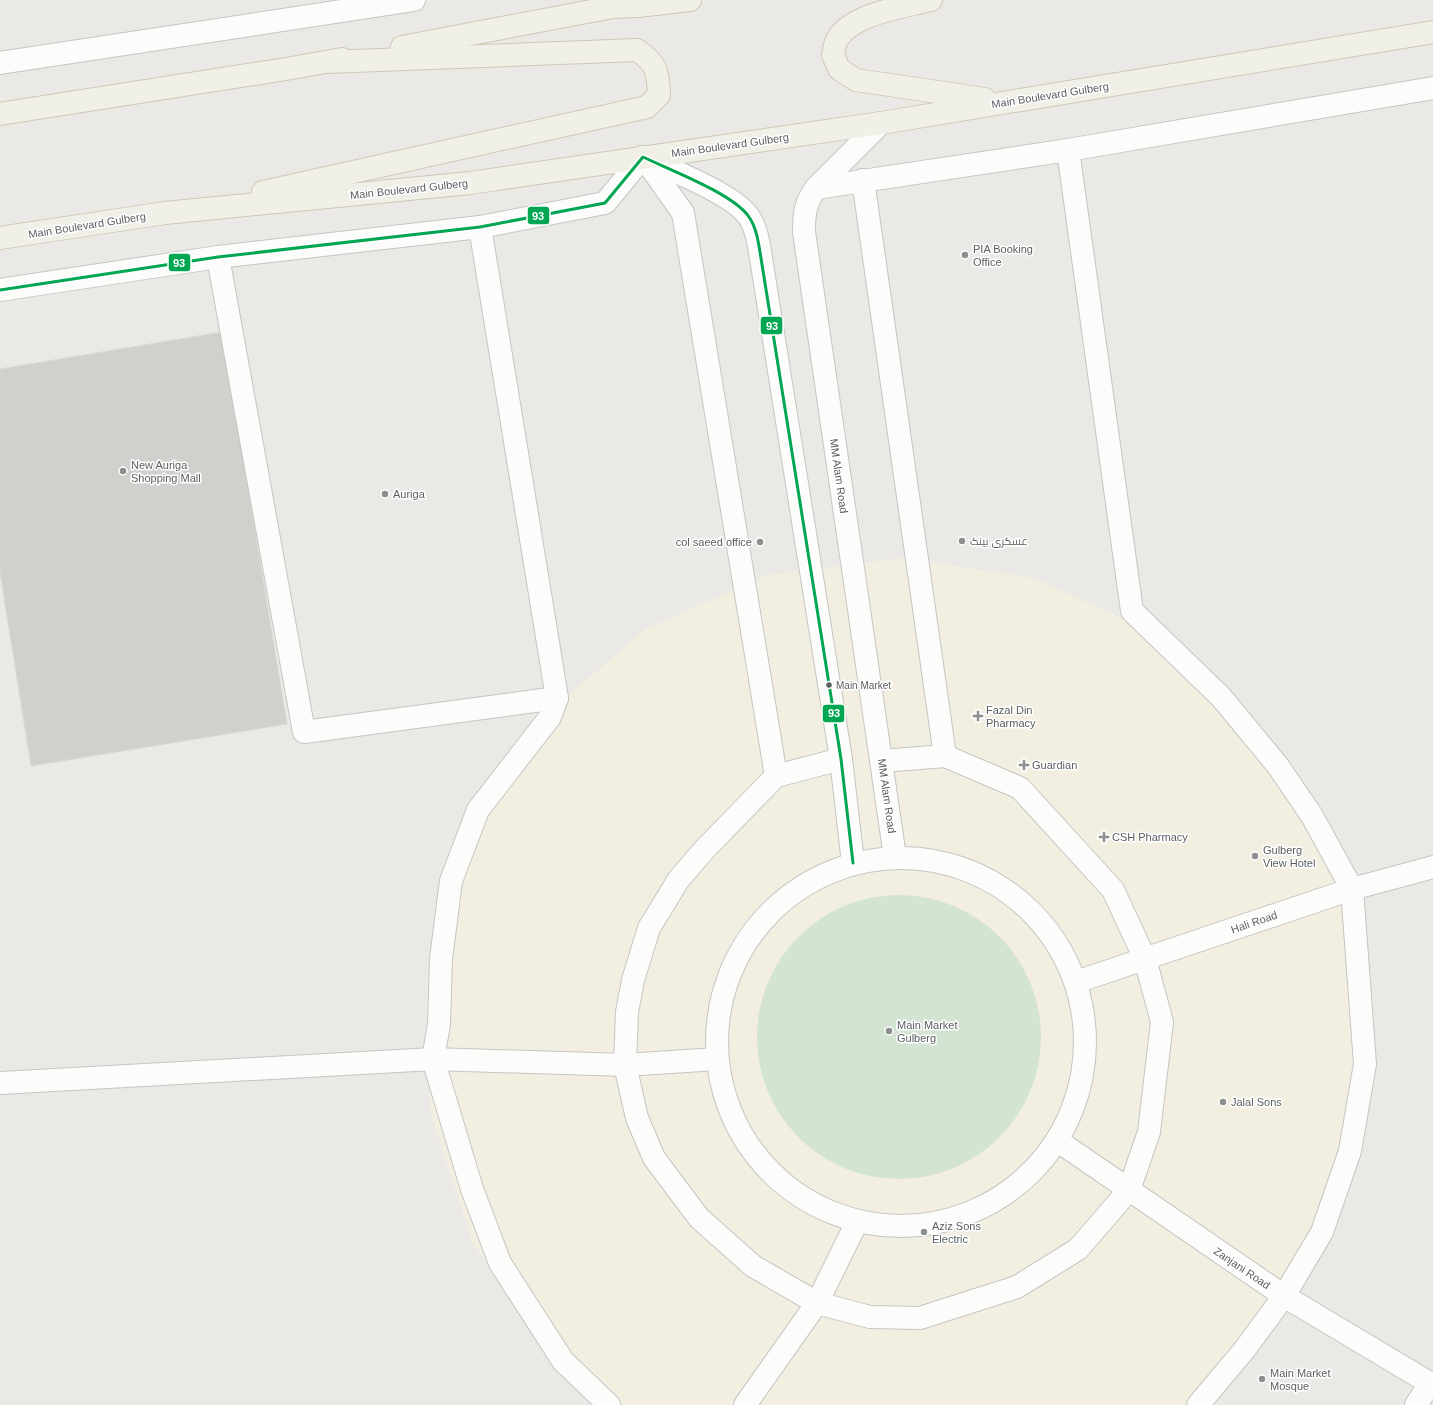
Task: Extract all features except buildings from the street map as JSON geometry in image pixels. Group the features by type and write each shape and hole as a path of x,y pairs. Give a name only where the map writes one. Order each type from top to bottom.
{"main road":[{"path":"0,114 327,62 610,4 690,0"},
{"path":"931,0 853,22 838,38 833,55 839,69 856,80 1006,102"},
{"name":"Main Boulevard Gulberg","path":"0,238 165,213 470,183 881,123 1433,32"},
{"path":"165,213 647,107 659,95 658,78 652,60 637,50 327,62"}],"street":[{"path":"0,64 414,0"},
{"path":"816,188 1068,150 1433,88"},
{"name":"MM Alam Road","path":"881,123 816,188 807,200 804,214 804,232 895,857"},
{"path":"1068,150 1132,610 1221,697 1278,766 1312,816 1352,889 1360,980 1365,1064 1350,1151 1322,1232 1284,1296 1245,1349 1198,1405"},
{"path":"0,290 218,257 480,227 605,203 643,157"},
{"path":"643,157 736,203 749,217 756,232 762,260 841,759 854,863"},
{"path":"643,157 683,213 776,776"},
{"path":"863,180 945,756"},
{"path":"480,227 557,698 550,717 478,810 451,881 441,959 439,1024 433,1059 472,1189 500,1263 563,1361 609,1405"},
{"path":"218,257 304,732 557,698"},
{"path":"841,759 776,776 704,850 679,879 649,928 633,980 627,1012 625,1065 637,1118 654,1158 699,1218 753,1266 817,1303 870,1317 920,1318 1017,1287 1078,1249 1129,1190 1149,1132 1162,1022 1145,959 1113,890 1020,788 945,756 882,761"},
{"path":"895,857 942,862 986,878 1024,904 1055,940 1076,982 1084,1014 1086,1047 1082,1080 1073,1112 1058,1141 1034,1171 1005,1197 970,1214 934,1225 902,1227 856,1222 804,1200 761,1163 730,1115 717,1059 717,1016 729,974 749,936 777,903 813,878 854,863 895,857"},
{"name":"Hali Road","path":"1076,982 1352,889 1433,868"},
{"path":"0,1083 433,1059 625,1065 717,1059"},
{"name":"Zanjani Road","path":"1058,1141 1284,1296 1432,1384"},
{"path":"745,1405 817,1303 856,1222"},
{"path":"1416,1405 1432,1384"}],"shaded area":[{"name":"Main Market","path":"901,558 1034,578 1156,634 1257,723 1330,836 1368,965 1333,1228 1191,1405 611,1405 549,1354 473,1243 431,1115 426,981 459,851 544,716 646,629 768,575"}],"green space":[{"path":"899,895 927,898 953,906 978,919 999,937 1017,958 1030,983 1038,1009 1041,1037 1038,1065 1030,1091 1017,1116 999,1137 978,1155 953,1168 927,1176 899,1179 871,1176 845,1168 820,1155 799,1137 781,1116 768,1091 760,1065 757,1037 760,1009 768,983 781,958 799,937 820,919 845,906 871,898"}],"transit line":[{"name":"93","path":"0,290 218,257 480,227 605,203 643,157 700,183 730,200 741,208 749,217 755,229 758,243 841,759 853,863"}],"place":[{"name":"PIA Booking Office","path":"965,255"},
{"name":"New Auriga Shopping Mall","path":"123,471"},
{"name":"Auriga","path":"385,494"},
{"name":"عسکری بینک","path":"962,541"},
{"name":"col saeed office","path":"760,542"},
{"name":"Main Market","path":"829,685"},
{"name":"Fazal Din Pharmacy","path":"978,716"},
{"name":"Guardian","path":"1024,765"},
{"name":"CSH Pharmacy","path":"1104,837"},
{"name":"Gulberg View Hotel","path":"1255,856"},
{"name":"Main Market Gulberg","path":"889,1031"},
{"name":"Jalal Sons","path":"1223,1102"},
{"name":"Aziz Sons Electric","path":"924,1232"},
{"name":"Main Market Mosque","path":"1262,1379"}]}
